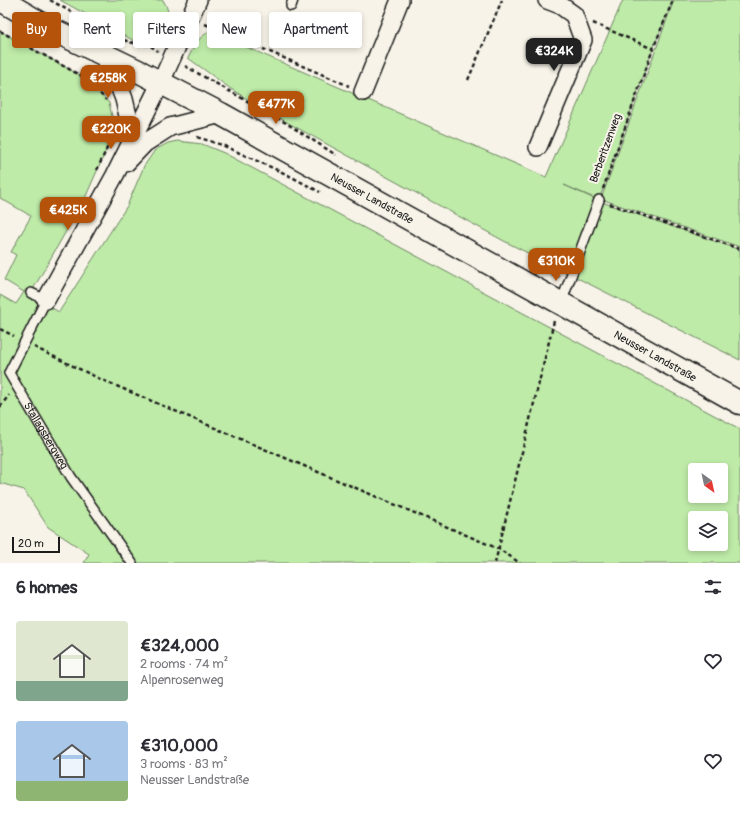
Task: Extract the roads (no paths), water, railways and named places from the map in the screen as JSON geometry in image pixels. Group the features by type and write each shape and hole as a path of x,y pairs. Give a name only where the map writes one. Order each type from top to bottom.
{"main road":[{"name":"Neusser Landstraße","path":"1,0 47,27 161,82 221,114 740,403"}],"street":[{"name":"Stallagsbergweg","path":"46,300 115,175 161,82 198,0"},
{"path":"363,92 400,0"},
{"path":"538,147 583,40 574,15 556,2"},
{"path":"102,53 118,83 124,99 133,137"},
{"name":"Stallagsbergweg","path":"115,175 144,143 170,127 221,114"}],"lane":[{"name":"Berberitzenweg","path":"561,304 599,200"},
{"path":"31,293 46,300"},
{"name":"Stallagsbergweg","path":"46,300 9,373 71,476 132,563"}]}
